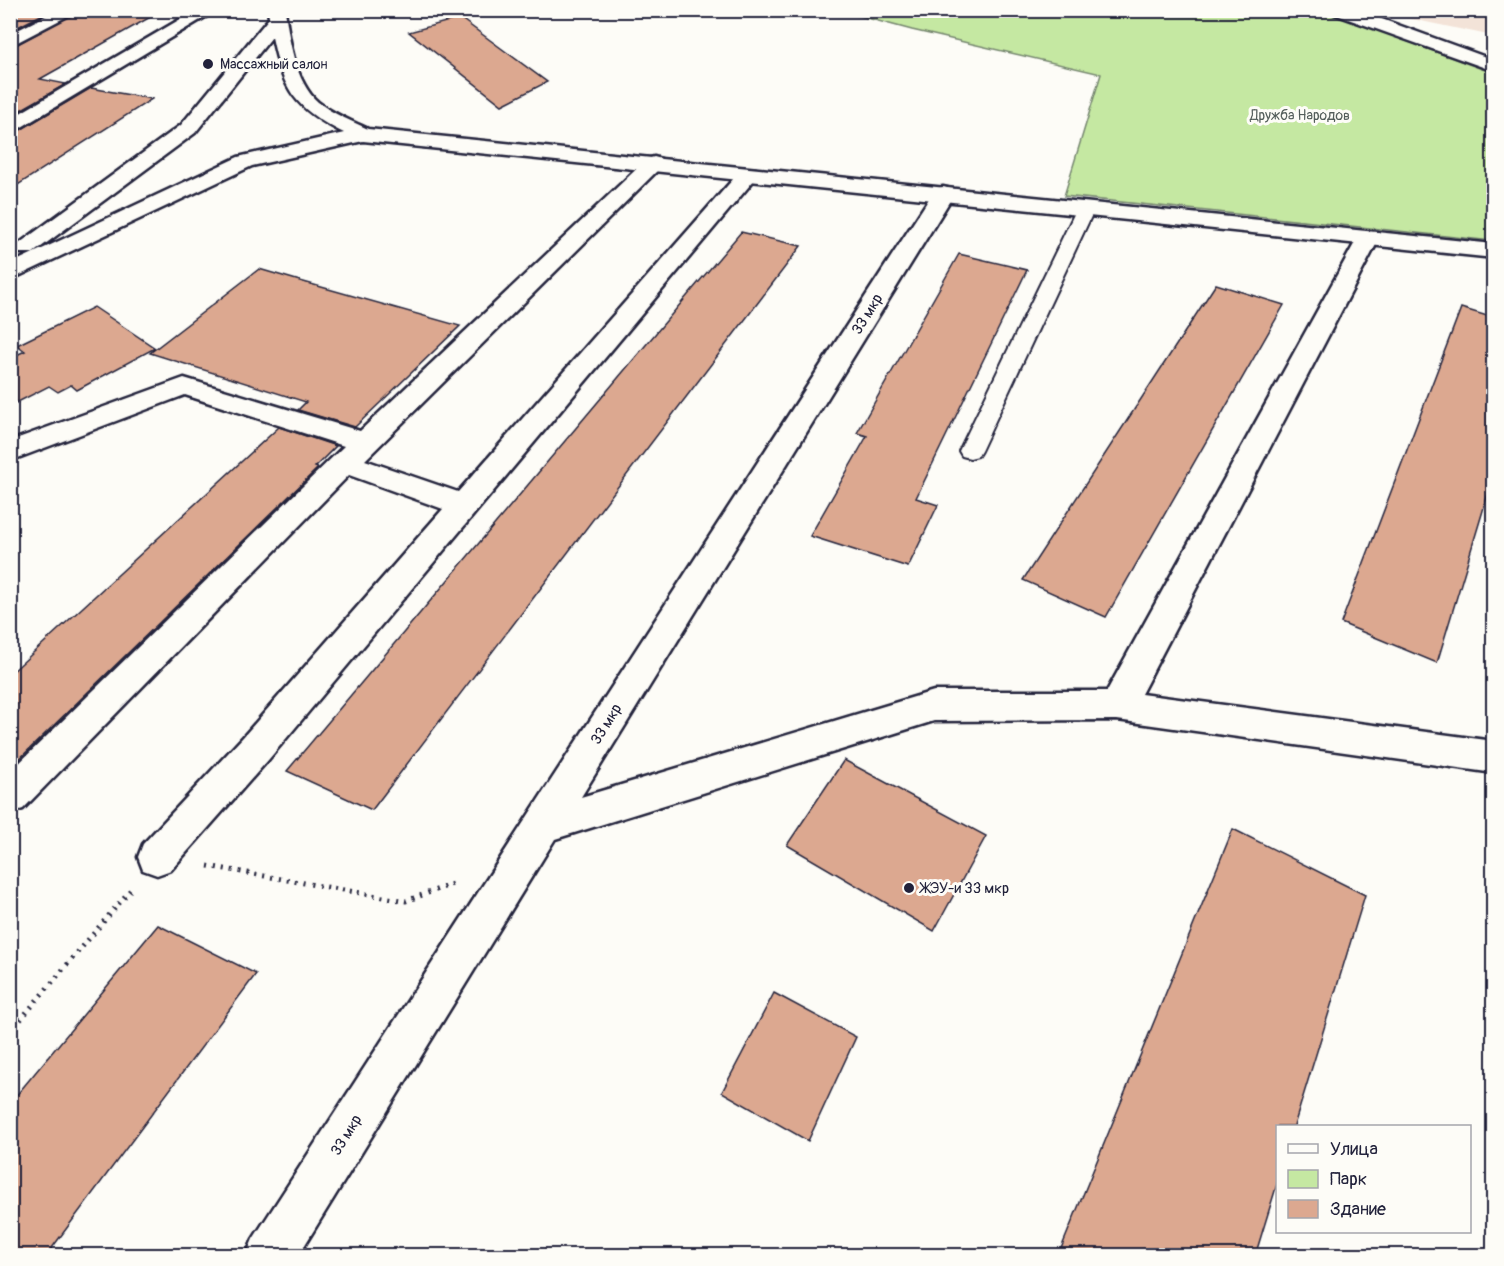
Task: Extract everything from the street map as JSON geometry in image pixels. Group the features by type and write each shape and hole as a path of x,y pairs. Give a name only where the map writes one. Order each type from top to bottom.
{"street":[{"path":"10,41 70,10"},
{"path":"10,128 209,10"},
{"path":"1340,10 1494,66"},
{"path":"277,15 296,86 308,103 328,117 363,135"},
{"path":"10,258 188,129 277,15"},
{"path":"10,273 245,161 363,135 654,163 1494,251"},
{"path":"10,797 355,453 654,163"},
{"path":"157,857 256,748 749,173"},
{"name":"33 мкр","path":"270,1256 943,194"},
{"path":"1117,705 1369,237"},
{"path":"10,452 184,386 355,453 464,505"},
{"path":"540,827 934,706 1117,705 1494,758"}],"lane":[{"path":"970,451 1086,208"}],"path":[{"path":"10,1032 157,857 406,901 458,882"}],"shaded area":[{"path":"1382,11 1493,11 1493,36 1397,16"}],"green space":[{"name":"Дружба Народов","path":"841,11 1325,11 1493,73 1493,241 1064,196 1101,74"}],"building":[{"path":"10,10 51,10 10,31"},
{"path":"81,10 163,10 40,79 66,84 10,116 10,48"},
{"path":"460,18 547,82 502,105 409,32"},
{"path":"91,88 152,99 10,190 10,136"},
{"path":"741,232 801,246 372,810 287,771"},
{"path":"959,254 1027,270 916,498 938,505 908,567 810,536 867,436 857,433"},
{"path":"259,269 460,326 355,427 298,410 306,402 150,353"},
{"path":"1216,284 1284,305 1106,617 1023,580"},
{"path":"94,307 155,348 77,390 71,385 58,392 49,386 10,406 10,358 25,351 17,345"},
{"path":"1461,308 1494,318 1494,474 1437,663 1341,623"},
{"path":"279,427 336,446 315,467 318,468 10,768 10,674"},
{"name":"ЖЭУ-и 33 мкр","path":"844,760 986,836 934,931 787,845"},
{"path":"1233,829 1365,895 1294,1125 1276,1125 1276,1188 1255,1256 1058,1256"},
{"path":"158,925 256,974 46,1256 10,1256 10,1103"},
{"path":"774,993 856,1037 808,1141 722,1092"}],"place":[{"name":"Массажный салон","path":"208,64"},
{"name":"ЖЭУ-и 33 мкр","path":"909,888"}]}
